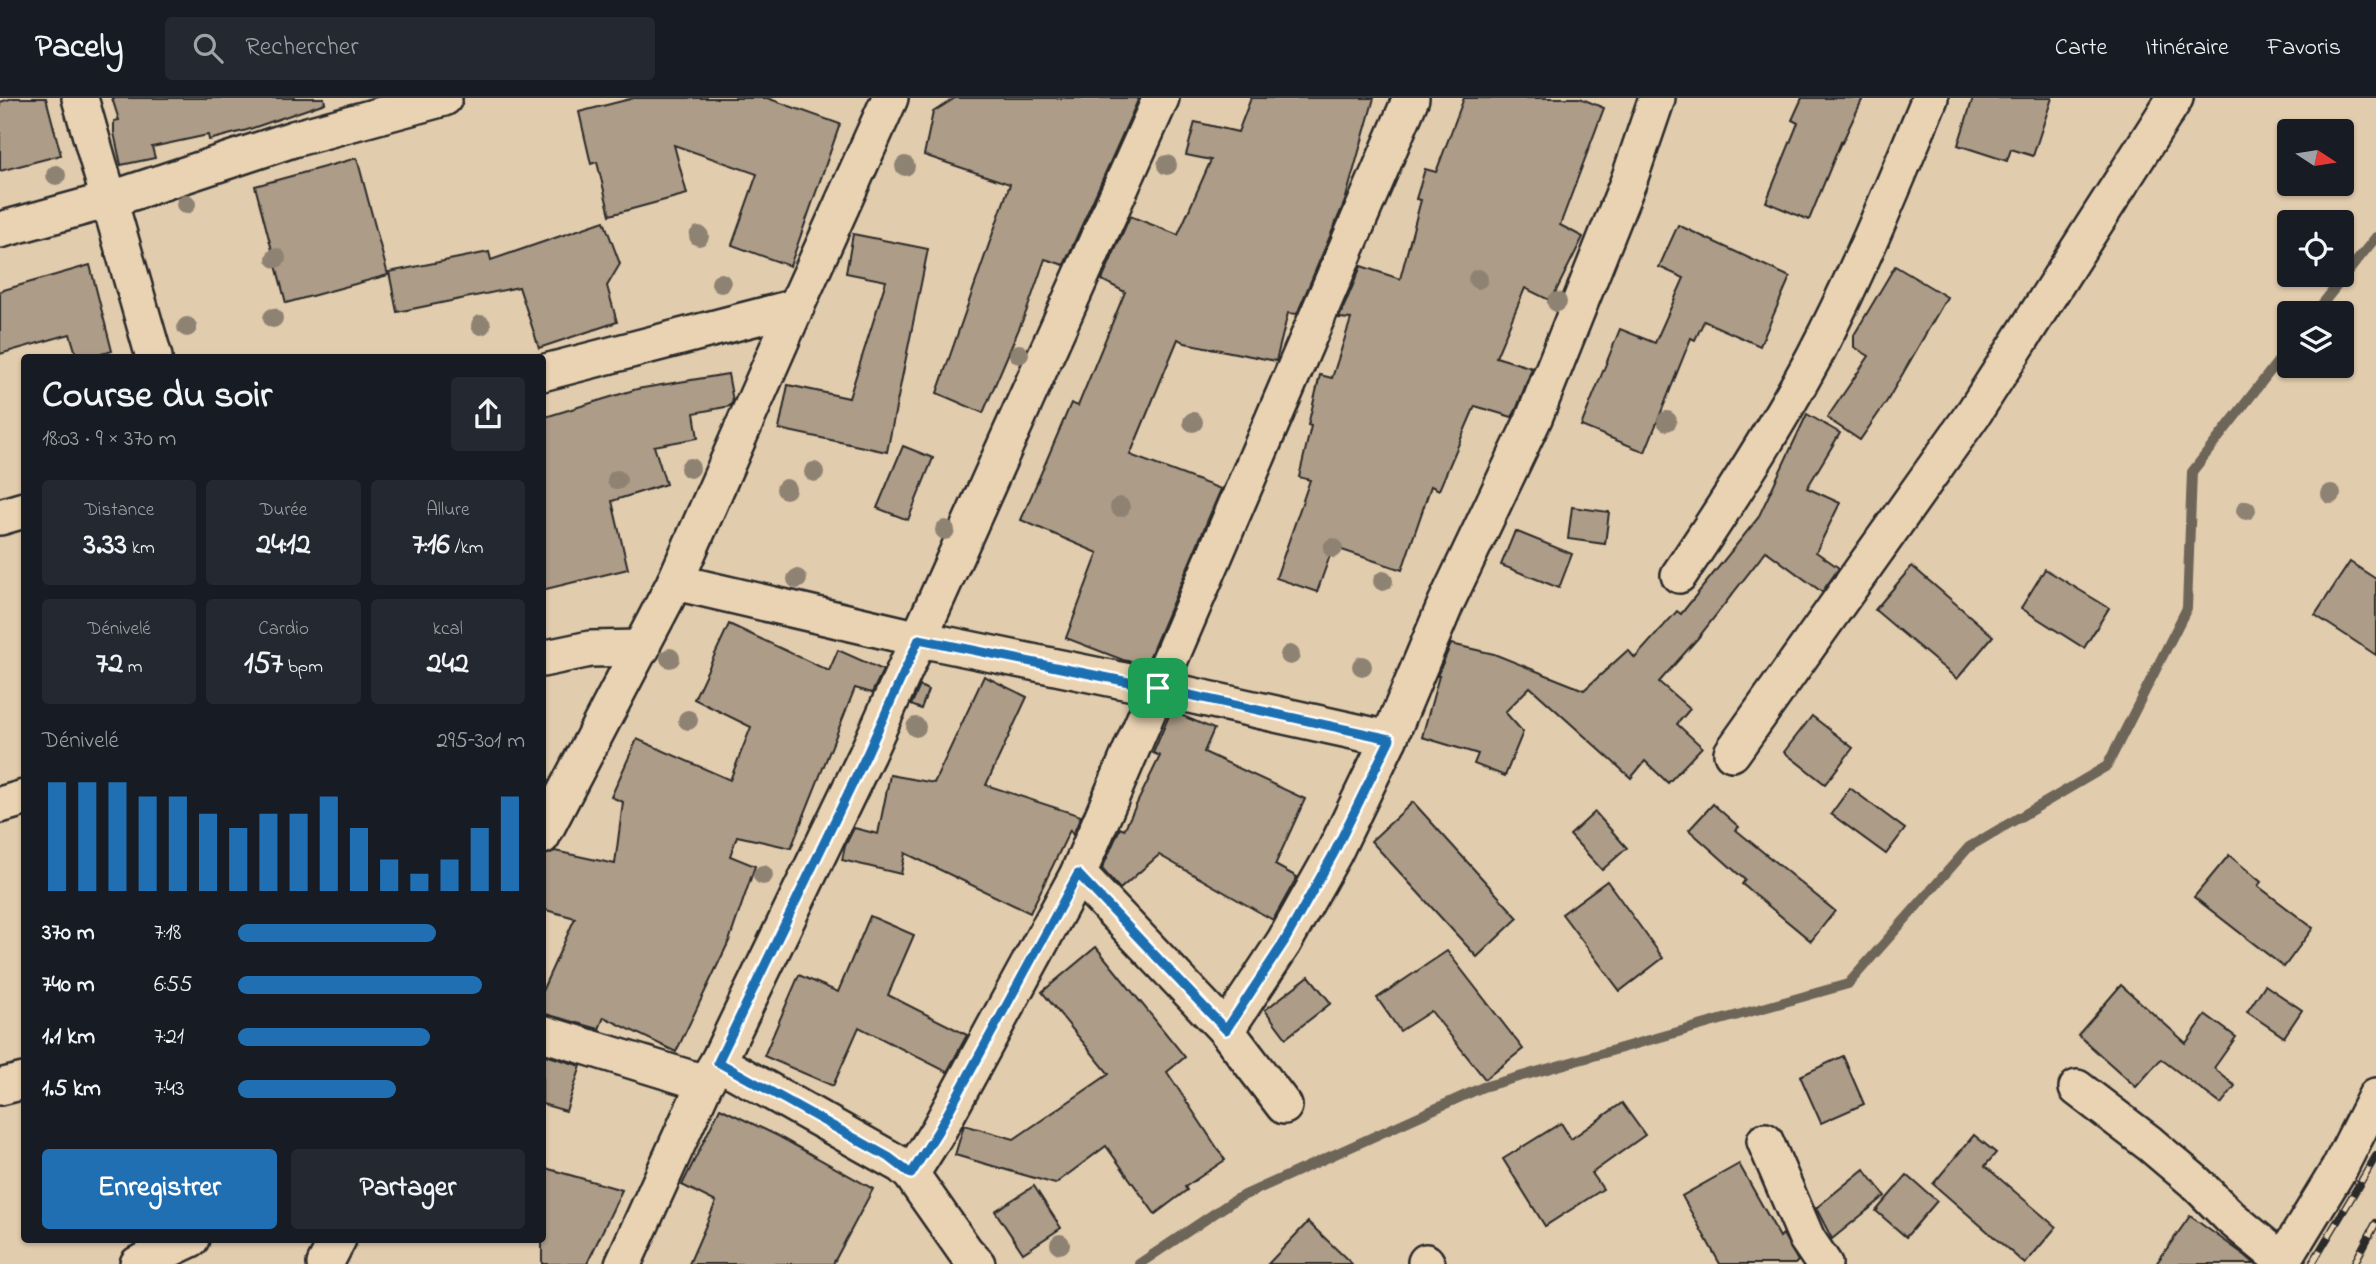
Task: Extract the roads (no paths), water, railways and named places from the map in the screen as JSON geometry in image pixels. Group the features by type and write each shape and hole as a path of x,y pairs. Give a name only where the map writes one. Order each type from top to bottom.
{"street":[{"path":"80,98 153,354"},
{"path":"0,230 109,200 293,139 443,98"},
{"path":"546,828 675,582 891,98"},
{"path":"623,1264 711,1073 867,754 1161,98"},
{"path":"911,1174 938,1131 1078,874 1411,98"},
{"path":"1226,1030 1284,942 1334,853 1390,739 1446,603 1534,418 1629,180 1657,98"},
{"path":"1679,575 1751,467 1814,355 1869,240 1930,98"},
{"path":"1732,753 1975,411 2175,98"},
{"path":"546,372 796,307"},
{"path":"0,517 21,511"},
{"path":"675,582 919,639 1390,739"},
{"path":"546,658 590,649 642,648"},
{"path":"0,805 21,799"},
{"path":"1078,874 1226,1030 1284,1106"},
{"path":"546,1034 711,1073 890,1158 911,1174 976,1264"},
{"path":"0,1087 21,1082"},
{"path":"2077,1088 2195,1182 2282,1263 2339,1169 2376,1096"},
{"path":"1765,1141 1807,1239 1824,1264"},
{"path":"138,1264 183,1243"},
{"path":"326,1264 336,1243"}],"waterway":[{"path":"2325,301 2376,237"},
{"path":"1139,1264 1236,1199 1483,1087 1848,984 1969,847 2107,766 2187,608 2192,472 2277,362"}],"railway":[{"path":"2312,1264 2376,1156"},
{"path":"2354,1264 2376,1223"}]}
